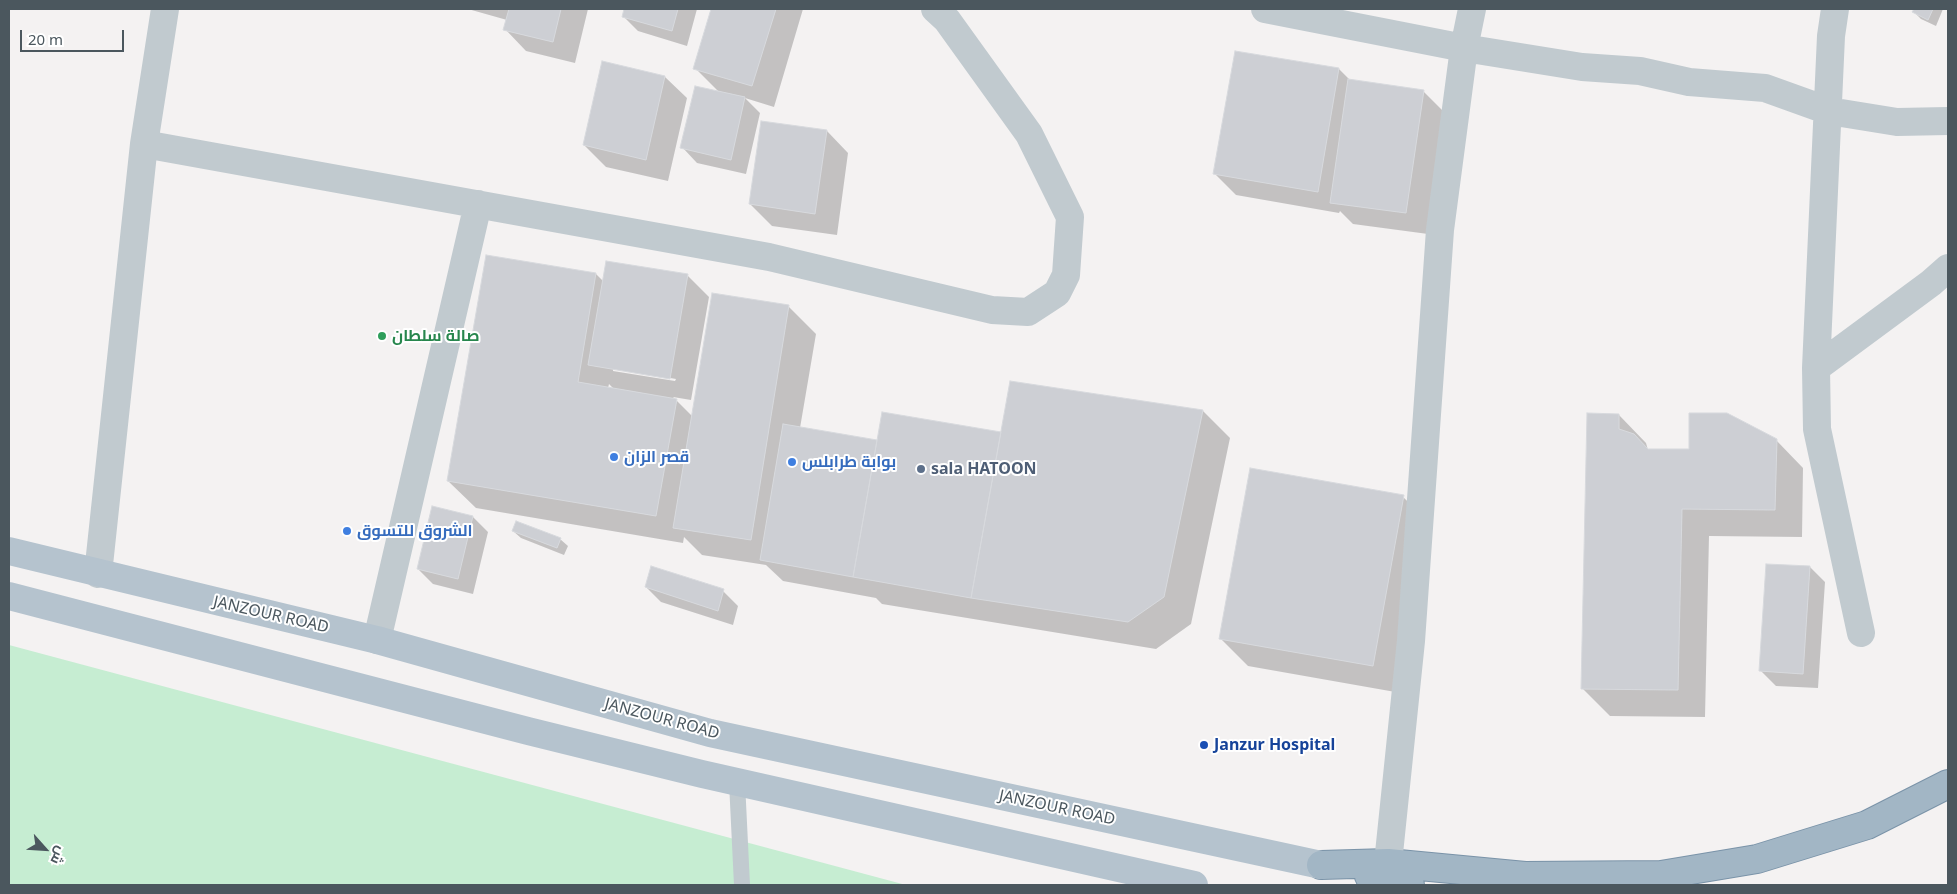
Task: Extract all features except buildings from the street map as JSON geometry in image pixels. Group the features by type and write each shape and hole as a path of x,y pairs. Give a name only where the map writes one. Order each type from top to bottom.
{"highway":[{"path":"1321,865 1388,863 1525,876 1661,875 1756,859 1867,825 1948,784"},
{"path":"1321,865 1410,885"}],"main road":[{"name":"JANZOUR ROAD","path":"9,551 376,640 710,733 1321,865"},
{"path":"9,596 528,731 737,782 1194,885"}],"street":[{"path":"98,574 144,144 165,9"},
{"path":"144,144 769,257 992,310 1028,312 1057,293 1066,275 1070,217 1029,134 947,20 935,9"},
{"path":"1265,9 1464,48 1582,67 1640,71 1689,82 1765,88 1829,111 1897,122 1948,121"},
{"path":"1388,863 1411,641 1440,230 1464,48 1472,9"},
{"path":"1835,9 1831,36 1816,368 1817,428 1862,633"},
{"path":"376,640 478,204"},
{"path":"1816,368 1931,284 1948,268"}],"lane":[{"path":"737,782 742,885"}],"green space":[{"path":"9,645 906,885 9,885"}],"place":[{"name":"صالة سلطان","path":"382,336"},
{"name":"قصر الزان","path":"614,457"},
{"name":"بوابة طرابلس","path":"792,462"},
{"name":"sala HATOON","path":"921,469"},
{"name":"الشروق للتسوق","path":"347,531"},
{"name":"Janzur Hospital","path":"1204,745"}]}
